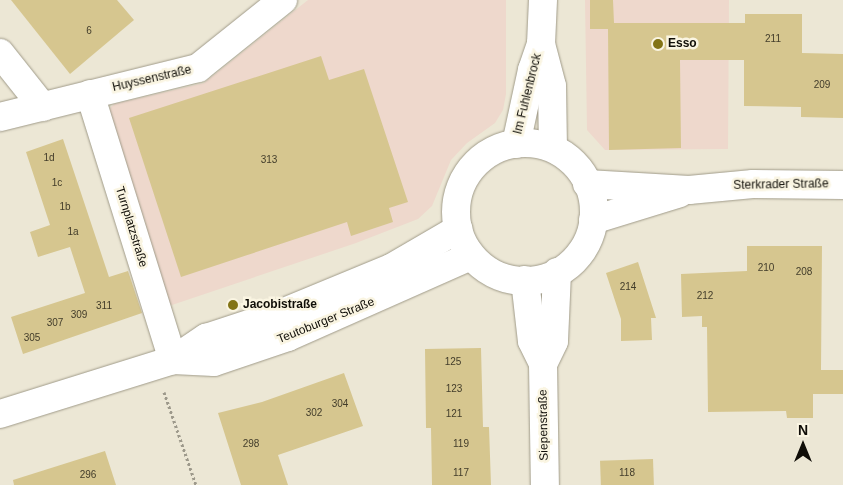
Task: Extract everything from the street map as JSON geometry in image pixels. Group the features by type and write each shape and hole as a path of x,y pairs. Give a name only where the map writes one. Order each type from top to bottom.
{"main road":[{"name":"Huyssenstraße","path":"0,117 198,68 283,0"},
{"name":"Im Fuhlenbrock","path":"516,144 532,70 541,44 543,0"},
{"name":"Im Fuhlenbrock","path":"541,44 552,86 553,148"},
{"path":"0,53 43,107"},
{"name":"Turnplatzstraße","path":"90,94 164,362"},
{"path":"516,144 553,148 567,156 587,184 593,220 582,252 557,272 525,280 495,273 471,256 458,229 457,204 464,179 492,150 516,144"},
{"name":"Sterkrader Straße","path":"587,184 689,190 753,184 843,185"},
{"name":"Sterkrader Straße","path":"593,220 689,190"},
{"name":"Teutoburger Straße","path":"0,414 164,362 206,338 282,313 391,268 458,229"},
{"name":"Teutoburger Straße","path":"164,362 214,362 288,338 471,256"},
{"name":"Siepenstraße","path":"543,364 554,341 557,272"},
{"name":"Siepenstraße","path":"525,280 532,341 543,364 544,485"}],"path":[{"path":"164,362 196,485"}],"shaded area":[{"path":"308,0 506,0 506,94 503,110 495,123 467,143 451,160 432,206 418,219 356,243 169,306 107,111 114,104 204,83"},
{"path":"585,0 729,0 728,149 605,150 587,130"}],"building":[{"path":"11,0 117,0 134,20 70,74"},
{"path":"590,0 613,0 614,23 745,23 745,14 802,14 802,53 843,54 843,118 801,117 801,107 744,106 744,60 680,60 681,148 609,150 608,29 590,29"},
{"path":"321,56 329,80 364,69 408,202 389,208 393,222 351,236 347,222 181,277 129,118"},
{"path":"63,139 109,277 128,271 142,313 23,354 11,317 85,293 70,247 38,257 30,232 50,225 26,152"},
{"path":"747,246 822,246 821,370 843,370 843,394 813,394 813,418 787,418 786,411 708,412 707,327 702,327 702,316 682,317 681,274 747,271"},
{"path":"638,262 656,318 651,318 652,340 621,341 621,319 606,273"},
{"path":"481,348 483,427 489,427 491,485 432,485 431,428 426,428 425,349"},
{"path":"344,373 363,426 278,455 288,485 241,485 218,413 262,402"},
{"path":"105,451 116,485 14,485 13,480"},
{"path":"653,459 654,485 601,485 600,461"}],"place":[{"name":"Esso","path":"658,44"},
{"name":"Jacobistraße","path":"233,305"}]}
